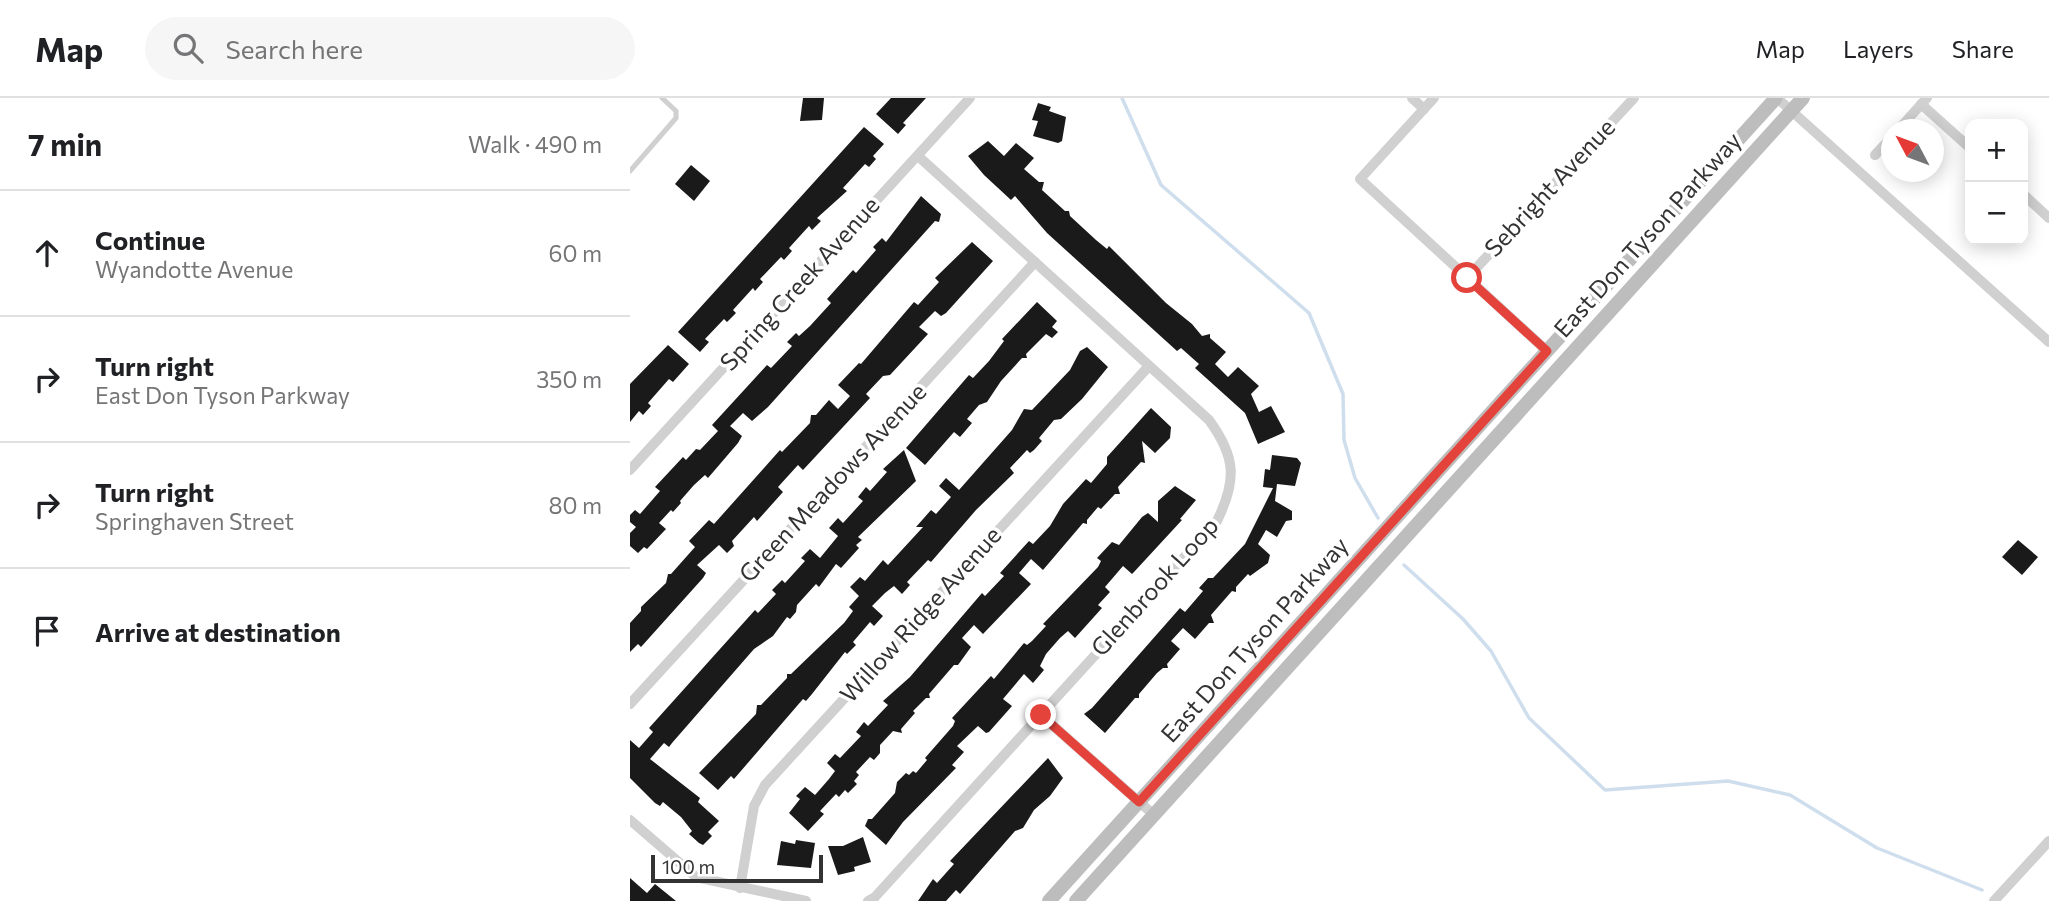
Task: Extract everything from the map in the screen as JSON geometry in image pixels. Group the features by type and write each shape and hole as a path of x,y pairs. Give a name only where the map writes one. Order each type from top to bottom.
{"main road":[{"name":"East Don Tyson Parkway","path":"1049,901 1777,98"},
{"name":"East Don Tyson Parkway","path":"1076,901 1803,98"}],"street":[{"name":"Spring Creek Avenue","path":"630,470 970,98"},
{"path":"1412,98 1424,109"},
{"path":"1434,98 1360,180 1547,351"},
{"name":"Sebright Avenue","path":"1467,278 1634,98"},
{"path":"1777,98 2049,342"},
{"path":"1908,119 1924,101 1965,143"},
{"path":"1875,155 1881,149"},
{"name":"Glenbrook Loop","path":"868,901 1217,522 1230,496 1232,468 1225,442 1209,420 918,156"},
{"path":"2028,199 2049,218"},
{"name":"Green Meadows Avenue","path":"630,704 1035,262"},
{"name":"Willow Ridge Avenue","path":"740,888 754,806 765,785 1149,366"},
{"path":"1041,715 1154,815"},
{"path":"630,820 696,877 806,901"},
{"path":"1994,901 2049,841"}],"lane":[{"path":"630,171 676,118 676,111 662,98"}],"building":[{"path":"803,98 824,98 822,120 800,121"},
{"path":"891,98 926,98 903,123 906,125 898,134 876,114"},
{"path":"1038,103 1051,107 1049,111 1066,117 1062,141 1058,143 1033,136 1038,121 1032,120"},
{"path":"864,127 884,144 873,156 876,159 869,167 865,164 843,188 847,191 817,218 821,221 812,230 809,226 789,248 792,251 784,260 781,257 760,279 763,282 755,291 753,288 733,310 736,313 727,322 724,319 705,339 709,342 700,352 678,332"},
{"path":"988,141 1004,156 1016,143 1034,158 1024,169 1039,182 1044,182 1042,190 1065,211 1069,211 1070,216 1096,240 1107,249 1109,246 1202,336 1210,334 1210,338 1226,352 1215,364 1228,377 1238,367 1259,386 1251,394 1259,412 1271,406 1285,432 1258,444 1245,413 1195,368 1199,364 1181,348 1177,351 1047,233 1015,196 1011,200 984,175 968,156"},
{"path":"691,165 710,181 694,201 675,184"},
{"path":"921,196 941,214 939,222 935,221 768,407 752,421 743,413 730,426 742,436 738,443 708,478 705,475 694,485 673,512 671,510 659,523 666,529 647,549 644,547 638,553 630,546 630,533 636,527 630,522 630,515 635,510 640,514 660,491 655,487 683,457 686,460 696,449 700,450 718,431 712,425 767,365 771,368 792,346 787,342 796,333 799,336 810,326 831,303 827,299 853,270 856,273 876,250 873,247 882,238 886,242"},
{"path":"972,242 993,261 946,313 941,316 935,311 919,327 928,334 890,375 883,376 866,394 870,398 803,470 798,465 778,487 783,492 757,521 754,517 732,541 734,546 727,553 719,545 697,565 706,573 703,578 641,647 638,644 630,652 630,623 641,611 641,607 666,583 668,574 671,574 695,547 689,541 709,520 714,524 780,450 782,452 810,423 811,415 816,415 829,400 838,409 850,396 838,385 861,364 914,302 918,305 939,282 935,278"},
{"path":"1037,302 1057,321 1052,327 1058,332 1052,338 1046,334 1026,354 1027,358 1022,358 1001,381 987,402 979,405 967,419 972,423 960,437 954,432 925,465 906,448 969,375 973,378 989,361 1004,341 1002,339"},
{"path":"668,345 689,364 673,382 669,379 648,403 651,406 643,415 639,411 630,422 630,384"},
{"path":"1087,347 1108,367 1082,399 1061,419 1054,420 1039,438 1042,441 1030,453 1027,450 1010,468 1014,473 976,510 931,562 928,560 907,582 910,585 902,594 894,586 872,606 883,616 874,626 870,622 853,642 856,645 847,654 845,652 806,701 803,699 734,779 731,776 718,790 699,773 756,714 757,705 761,705 787,678 787,674 791,674 844,623 853,611 849,607 859,596 850,587 860,577 865,581 883,560 888,565 923,527 916,527 931,510 936,514 951,497 939,486 946,478 959,490 1012,430 1024,409 1032,410 1070,370 1080,351"},
{"path":"1151,408 1171,427 1170,438 1155,453 1142,441 1145,463 1141,462 1118,487 1120,494 1115,494 1101,509 1098,507 1087,520 1087,524 1083,523 1043,570 1031,559 1019,573 1031,584 983,634 974,625 962,638 971,647 958,665 954,665 929,694 930,698 926,698 913,711 915,713 901,729 902,733 893,731 880,745 880,753 874,760 870,757 856,772 859,775 854,781 857,784 848,793 845,790 839,797 836,794 820,811 824,814 808,831 789,813 800,799 796,796 805,787 815,795 835,771 827,763 835,754 840,758 861,736 856,732 864,722 868,726 888,705 883,701 910,677 982,593 985,596 1004,576 1000,573 1029,541 1033,544 1050,526 1063,504 1086,479 1091,483 1107,464 1107,457"},
{"path":"904,450 916,481 858,537 862,540 856,545 859,548 841,568 836,564 819,587 816,584 797,605 796,612 790,619 787,617 773,636 754,649 669,747 664,743 650,759 700,798 698,802 719,821 708,832 712,836 703,845 699,843 689,834 692,831 681,817 663,802 660,806 655,803 630,778 630,740 639,748 653,732 649,728 755,610 758,613 776,594 772,590 782,580 785,583 805,561 801,558 810,549 820,558 838,536 829,528 838,518 843,523 863,501 858,497 866,487 870,491 887,472 883,469"},
{"path":"1272,455 1297,458 1301,463 1295,486 1277,484 1275,501 1292,511 1292,520 1286,521 1277,537 1266,530 1258,544 1270,555 1268,563 1250,576 1248,574 1236,587 1236,592 1232,591 1211,615 1214,623 1209,623 1195,639 1183,628 1171,641 1180,649 1167,664 1168,668 1157,673 1139,694 1139,698 1135,698 1105,733 1084,714 1180,608 1185,612 1203,591 1199,588 1208,578 1213,578 1245,544 1273,488 1263,487 1265,469 1270,470"},
{"path":"1175,486 1196,500 1180,519 1182,520 1132,574 1123,566 1105,587 1110,592 1098,605 1102,608 1075,638 1068,631 1060,638 1046,654 1040,666 1044,670 1033,683 1024,674 1003,699 1012,706 989,732 986,733 978,726 957,746 964,752 952,765 956,768 903,822 886,845 865,826 868,819 872,819 895,793 897,782 906,773 916,773 927,760 925,758 953,726 955,721 952,718 991,676 994,679 1024,643 1027,645 1046,626 1043,624 1098,567 1101,561 1097,558 1112,542 1119,545 1148,513 1158,522 1158,501"},
{"path":"2018,540 2038,557 2022,575 2002,557"},
{"path":"1048,758 1063,778 1050,796 1034,810 1023,828 1015,831 960,894 956,890 946,901 918,901 933,879 937,883 954,864 950,861"},
{"path":"863,837 871,862 854,867 855,871 838,875 828,846 843,846"},
{"path":"796,840 815,843 811,868 777,865 781,841 795,844"},
{"path":"630,878 647,893 655,884 676,901 630,901"}],"waterway":[{"path":"1122,98 1161,185 1309,313 1343,394 1344,440 1355,478 1378,518"},
{"path":"1404,565 1463,619 1491,651 1529,718 1605,790 1728,781 1790,795 1877,848 1982,890"}],"route":[{"path":"1041,715 1139,802 1547,351 1467,278"}]}
